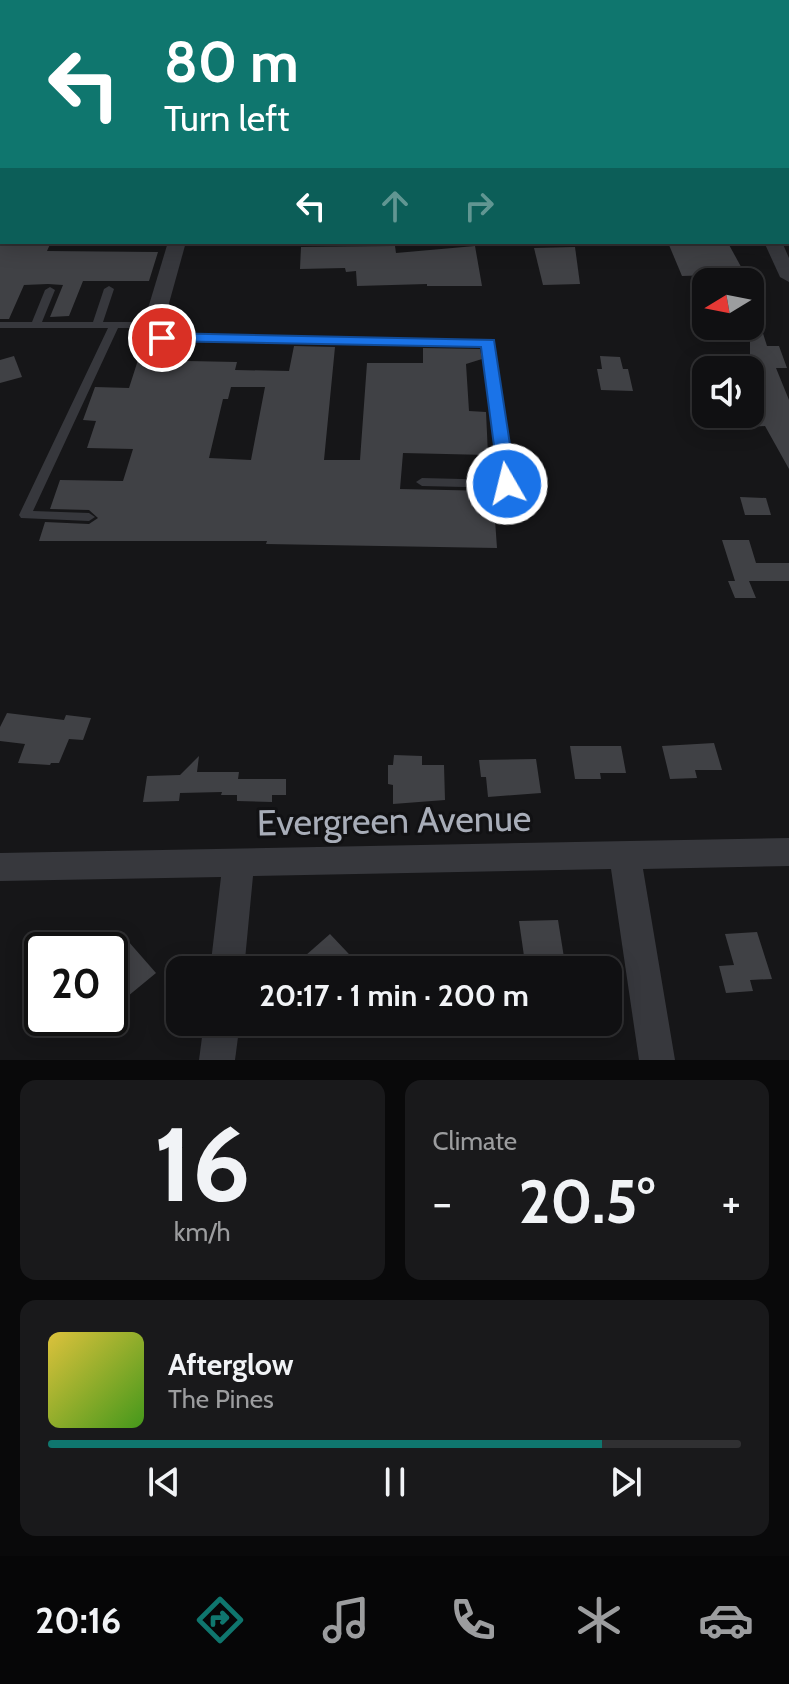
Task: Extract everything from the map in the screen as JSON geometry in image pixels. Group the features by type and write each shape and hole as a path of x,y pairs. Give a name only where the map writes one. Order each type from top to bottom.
{"street":[{"path":"153,325 176,244"},
{"path":"774,244 789,277"},
{"name":"Evergreen Avenue","path":"0,867 789,852"},
{"path":"625,856 657,1060"},
{"path":"229,956 239,862"},
{"path":"217,1060 220,1036"}],"lane":[{"path":"97,326 109,289"},
{"path":"36,325 50,290"},
{"path":"0,325 153,325 162,338 488,343 507,484 422,482"},
{"path":"89,517 25,515 114,326"}],"building":[{"path":"0,244 50,244 47,251 158,252 149,281 83,281 69,316 50,317 63,285 24,285 9,319 0,319"},
{"path":"729,244 742,268 692,268 692,276 682,276 669,245"},
{"path":"395,246 396,253 475,246 482,286 357,286 356,271 346,272 345,268 300,269 301,247"},
{"path":"575,247 580,284 543,285 534,248"},
{"path":"764,337 767,346 779,346 787,368 776,368 789,400 789,469 764,426 764,356 750,356 750,340 764,340"},
{"path":"294,346 335,347 324,460 360,460 367,363 423,363 423,348 480,349 482,359 466,364 469,411 486,412 488,455 403,453 400,489 493,491 497,548 266,544 267,541 39,541 45,522 89,524 98,518 89,510 50,509 60,480 123,481 133,449 87,448 96,421 83,420 95,387 129,388 138,360 237,362 235,370 289,371","holes":["231,387 265,387 251,460 209,458 223,399 228,399"]},
{"path":"14,356 22,377 0,383 0,360"},
{"path":"600,356 620,357 623,369 628,369 633,391 601,390 597,369 602,369"},
{"path":"740,497 766,498 771,515 745,515"},
{"path":"722,540 749,540 756,563 789,563 789,581 749,581 756,598 735,598 728,581 735,581"},
{"path":"7,713 64,720 66,715 91,718 83,740 69,739 59,763 50,765 18,763 25,744 0,741 0,727"},
{"path":"714,743 722,770 695,770 697,778 670,779 662,746"},
{"path":"570,746 621,746 626,773 600,773 601,779 575,779"},
{"path":"394,755 422,756 422,765 444,765 445,800 393,804 393,785 388,784 388,765 393,765"},
{"path":"199,756 197,772 239,772 238,779 286,779 286,795 272,795 272,802 237,801 237,795 221,795 222,792 180,793 179,801 143,802 147,776 180,775"},
{"path":"536,759 541,793 488,797 486,777 481,777 479,760"},
{"path":"558,920 564,956 524,956 519,921"},
{"path":"757,932 772,979 750,980 753,991 726,993 719,966 734,965 725,934"},
{"path":"330,934 351,956 305,956"},
{"path":"128,941 156,973 128,996"}],"route":[{"path":"162,338 488,343 507,484"}]}
